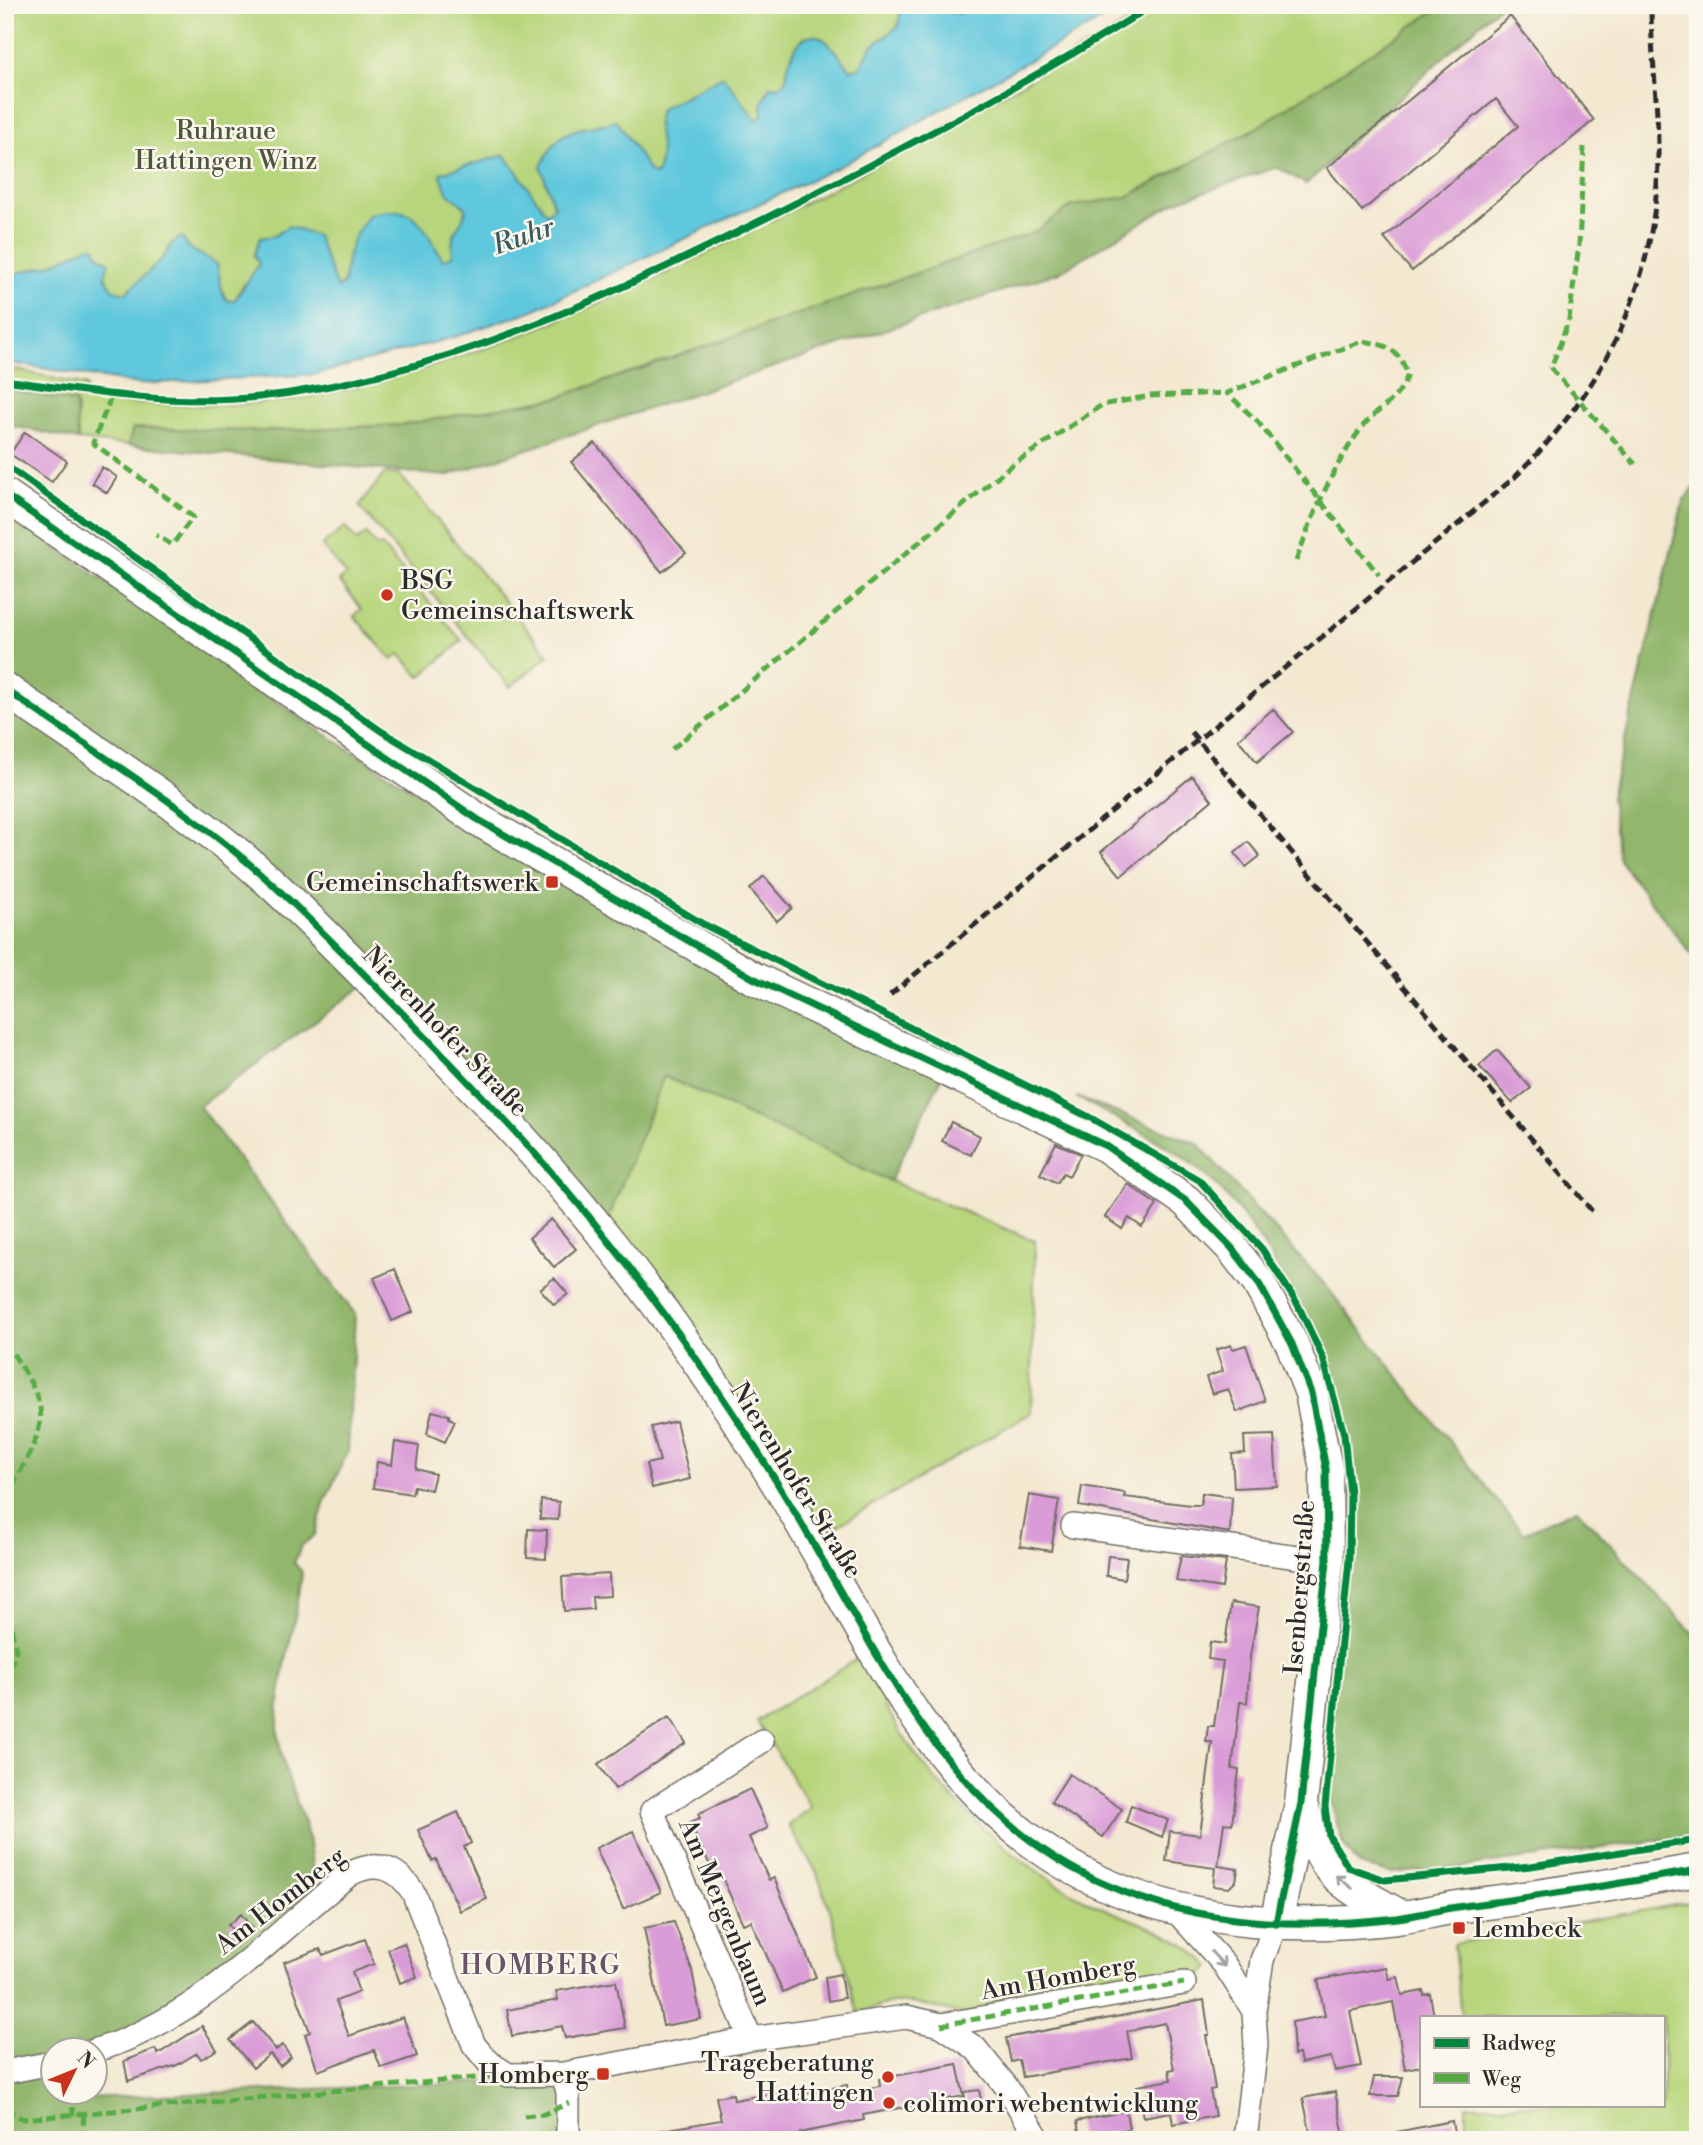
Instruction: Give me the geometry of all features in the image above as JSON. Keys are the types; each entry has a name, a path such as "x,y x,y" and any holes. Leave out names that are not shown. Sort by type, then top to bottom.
{"main road":[{"name":"Isenbergstraße","path":"5,495 477,819 557,868 804,1004 1088,1136 1132,1162 1186,1201 1231,1247 1258,1282 1302,1367 1318,1418 1326,1469 1326,1561 1301,1803 1276,1923"},
{"name":"Nierenhofer Straße","path":"5,690 226,845 270,882 478,1091 611,1244 701,1367 787,1498 928,1736 996,1815 1044,1853 1101,1883 1176,1911 1276,1923 1326,1924 1402,1917 1457,1907 1573,1893 1698,1870"},
{"path":"1301,1803 1318,1852 1333,1874 1348,1887 1402,1917"}],"street":[{"path":"1073,1526 1326,1561"},
{"name":"Am Mergenbaum","path":"751,2039 652,1811 762,1741"},
{"name":"Am Homberg","path":"108,2047 132,2039 172,2019 246,1963 350,1874 364,1867 379,1866 397,1873 413,1892 466,2028 482,2055 508,2075 563,2074 751,2039 894,2017 941,2025 1184,1983"},
{"path":"1176,1911 1224,1964 1254,2011"},
{"path":"1245,2140 1256,2046 1254,2011 1262,1960 1276,1923"},
{"name":"Am Homberg","path":"941,2025 965,2040 990,2065 1039,2140"},
{"path":"5,2072 38,2066"},
{"path":"563,2074 569,2104 568,2140"}],"green space":[{"name":"Ruhraue Hattingen Winz","path":"5,5 1021,5 742,161 453,252 453,256 443,260 344,283 337,289 331,274 244,284 235,300 227,302 221,287 132,287 126,293 5,278"},
{"path":"1159,5 1444,5 1253,130 1127,197 1072,206 1033,233 556,398 401,425 262,431 134,428 128,445 78,440 76,402 5,389 5,367 86,386 85,400 174,405 265,403 370,384 459,357 590,307 738,238 919,141"},
{"path":"1444,5 1500,5 1306,184 1277,167 1177,201 1059,272 446,476 128,445 133,428 262,431 401,425 556,398 1033,233 1072,206 1127,197 1253,130"},
{"path":"5,389 76,402 78,440 5,424"},
{"path":"385,473 400,475 549,655 510,687 359,506"},
{"path":"1698,483 1698,963 1619,860 1611,796 1683,502"},
{"path":"5,512 309,724 514,854 942,1077 890,1181 664,1076 605,1227 382,972 199,1106 355,1314 348,1451 325,1501 315,1535 301,1546 294,1563 302,1572 300,1591 278,1712 279,1744 307,1833 315,1886 229,1966 160,2015 108,2039 108,2036 38,2036 38,2106 108,2106 108,2097 569,2079 562,2140 5,2140"},
{"name":"BSG Gemeinschaftswerk","path":"345,527 357,541 366,534 377,547 381,545 462,641 420,677 400,654 392,660 354,616 362,609 339,581 346,575 322,546"},
{"path":"664,1076 890,1181 1035,1241 1031,1413 823,1534 605,1227"},
{"path":"1076,1097 1197,1143 1326,1286 1523,1533 1577,1509 1698,1639 1698,1835 1455,1868 1391,1873 1359,1865 1343,1844 1330,1797 1331,1740 1347,1554 1349,1432 1336,1381 1317,1331 1313,1333 1291,1291 1250,1225 1218,1187 1172,1150"},
{"path":"860,1657 913,1751 957,1803 996,1840 1062,1887 1184,1944 1211,1967 1201,1974 977,2017 905,2003 886,2004 858,2013 830,1910 816,1871 788,1825 811,1808 757,1721"},
{"path":"1698,1901 1698,2140 1466,2140 1466,2106 1664,2106 1664,2016 1461,2016 1454,1944"}],"water":[{"name":"Ruhr","path":"902,5 943,5 949,11 960,13 962,5 1128,5 842,165 531,311 454,337 317,374 139,384 5,362 5,278 9,280 20,272 50,265 90,246 95,247 98,255 109,262 105,276 113,290 126,293 162,259 173,242 182,237 189,248 217,264 223,295 228,301 235,300 259,264 254,255 260,238 274,236 289,226 317,236 337,288 344,283 348,254 357,232 368,215 385,211 398,211 416,219 443,260 453,256 453,238 466,208 447,192 440,173 505,155 547,214 554,207 541,167 555,143 571,132 617,121 650,172 656,175 661,157 658,126 660,109 723,76 757,121 763,114 762,103 770,86 779,87 786,81 792,55 802,40 817,36 829,44 851,70 860,67 872,46 898,27"}],"building":[{"path":"1510,16 1594,120 1412,271 1384,238 1518,126 1496,99 1362,211 1327,168"},
{"path":"25,432 67,461 52,482 10,454"},
{"path":"595,443 686,553 662,572 571,462"},
{"path":"102,467 117,477 107,493 92,483"},
{"path":"1273,709 1293,732 1257,762 1238,739"},
{"path":"1192,776 1212,800 1121,876 1101,852"},
{"path":"1248,842 1260,856 1246,867 1235,853"},
{"path":"764,876 792,908 777,921 750,889"},
{"path":"1497,1050 1531,1088 1512,1103 1479,1066"},
{"path":"951,1122 980,1136 971,1155 942,1141"},
{"path":"1056,1143 1081,1154 1069,1176 1063,1173 1057,1183 1040,1174"},
{"path":"1128,1184 1157,1205 1142,1227 1129,1218 1122,1229 1105,1217"},
{"path":"551,1219 576,1249 554,1267 529,1238"},
{"path":"395,1269 413,1312 392,1321 374,1278"},
{"path":"554,1278 568,1294 554,1305 540,1289"},
{"path":"1231,1345 1233,1349 1246,1345 1265,1401 1237,1412 1228,1389 1212,1394 1206,1377 1223,1371 1216,1350"},
{"path":"432,1411 449,1415 449,1418 455,1421 445,1442 427,1434"},
{"path":"676,1421 690,1479 652,1488 646,1464 660,1461 651,1427"},
{"path":"1274,1435 1277,1486 1234,1488 1232,1454 1245,1453 1244,1436"},
{"path":"395,1442 419,1446 416,1469 435,1474 431,1490 414,1486 412,1494 373,1488 377,1462 392,1465"},
{"path":"1082,1486 1125,1493 1124,1497 1191,1505 1201,1505 1202,1493 1232,1497 1230,1533 1079,1506"},
{"path":"1029,1495 1059,1500 1051,1551 1020,1546"},
{"path":"541,1500 559,1502 558,1520 540,1519"},
{"path":"528,1529 547,1530 546,1559 527,1558"},
{"path":"1108,1556 1127,1558 1124,1579 1106,1576"},
{"path":"1181,1556 1226,1561 1222,1588 1176,1581"},
{"path":"609,1574 610,1596 592,1597 593,1609 564,1611 562,1577"},
{"path":"1231,1603 1259,1607 1250,1656 1247,1703 1240,1702 1232,1769 1239,1770 1232,1824 1224,1823 1218,1866 1238,1869 1236,1881 1229,1888 1213,1886 1215,1868 1166,1861 1170,1831 1200,1835 1212,1742 1206,1742 1208,1726 1214,1726 1223,1661 1208,1659 1210,1642 1225,1644"},
{"path":"669,1717 686,1743 615,1789 598,1764"},
{"path":"1069,1774 1122,1809 1103,1837 1051,1802"},
{"path":"750,1789 768,1828 749,1837 769,1880 774,1878 816,1977 783,1992 751,1921 743,1924 721,1875 716,1877 689,1823 700,1818 698,1814"},
{"path":"1131,1805 1168,1820 1162,1837 1126,1822"},
{"path":"458,1812 471,1843 464,1847 487,1899 460,1911 436,1859 432,1861 418,1830"},
{"path":"633,1831 661,1892 623,1909 596,1848"},
{"path":"241,1914 252,1928 240,1938 228,1925"},
{"path":"674,1922 692,1970 701,2019 663,2026 644,1928"},
{"path":"365,1939 374,1964 352,1972 359,1992 336,2001 349,2036 403,2017 417,2056 381,2068 374,2050 318,2071 305,2034 310,2032 284,1962 320,1949 323,1955"},
{"path":"404,1943 417,1977 400,1983 388,1949"},
{"path":"1386,1967 1389,1979 1398,1977 1402,1995 1423,1991 1424,1995 1430,1994 1434,2016 1420,2016 1420,2066 1405,2069 1393,2002 1350,2011 1361,2066 1335,2071 1331,2057 1301,2063 1299,2054 1294,2055 1292,2022 1325,2016 1318,1980"},
{"path":"840,1974 844,1998 828,2001 825,1977"},
{"path":"616,1981 625,2028 565,2038 562,2026 512,2036 507,2010 558,2000 556,1991"},
{"path":"1204,2000 1209,2035 1206,2035 1215,2089 1210,2090 1215,2116 1173,2124 1171,2112 1143,2117 1137,2086 1171,2080 1169,2070 1174,2069 1165,2023 1127,2031 1132,2058 1023,2077 1019,2060 1011,2062 1006,2038"},
{"path":"253,2022 276,2050 282,2045 291,2057 280,2066 270,2054 253,2068 230,2040"},
{"path":"202,2026 217,2050 201,2059 197,2053 177,2065 128,2081 124,2061 155,2049 158,2054"},
{"path":"957,2064 964,2096 863,2115 864,2120 800,2133 801,2136 782,2140 658,2140 657,2131 721,2120 716,2097 733,2094 734,2100 792,2090 793,2096 847,2085 848,2092 880,2086 879,2079"},
{"path":"1374,2077 1403,2077 1398,2096 1370,2096"},
{"path":"979,2090 982,2105 967,2109 964,2092"},
{"path":"1335,2092 1344,2136 1312,2140 1303,2098"},
{"path":"1126,2111 1129,2129 1080,2138 1077,2121"},
{"path":"1452,2121 1455,2140 1396,2140 1396,2132"}],"railway":[{"path":"890,995 1515,477 1576,406 1621,328 1637,287 1649,243 1656,197 1658,149 1651,5"},
{"path":"1191,732 1592,1211"}],"marked path":[{"path":"1584,147 1579,245 1569,319 1551,368 1635,464"},
{"path":"1296,561 1316,510 1324,493 1331,477 1340,461 1366,422 1391,401 1408,375 1400,359 1391,350 1362,341 1227,393 1258,422 1379,575"},
{"path":"672,749 1009,467 1102,405 1150,396 1227,393"},
{"path":"111,397 93,443 193,517 172,545 156,535"},
{"path":"5,1341 33,1387 41,1415 35,1441 5,1503"},
{"path":"5,1599 16,1650 5,1684"},
{"path":"941,2025 1184,1983"},
{"path":"5,2109 23,2119 508,2075"},
{"path":"524,2116 544,2114 569,2103"},
{"path":"73,2106 73,2115"},
{"path":"82,2140 84,2114"}],"cycle path":[{"path":"5,380 163,399 227,399 327,387 393,372 459,352 586,303 772,215 965,114 1153,5"},
{"path":"5,465 381,731 703,924 1089,1117 1199,1180 1262,1249 1297,1303 1323,1358 1344,1434 1350,1494 1349,1560 1325,1807 1329,1836 1348,1867 1385,1880 1531,1866 1698,1840"},
{"path":"5,495 477,819 753,978 1106,1146 1186,1201 1231,1247 1258,1282 1292,1344 1311,1393 1326,1469 1327,1561 1301,1803 1276,1923"},
{"path":"5,689 174,805 270,882 406,1017 537,1156 611,1244 705,1371 790,1504 886,1670 920,1723 958,1772 1002,1817 1051,1855 1109,1886 1143,1899 1214,1916 1287,1923 1397,1918 1698,1870"}],"place":[{"name":"BSG Gemeinschaftswerk","path":"387,595"},
{"name":"Gemeinschaftswerk","path":"552,882"},
{"name":"Lembeck","path":"1459,1928"},
{"name":"Homberg","path":"603,2074"},
{"name":"Trageberatung Hattingen","path":"888,2077"},
{"name":"colimori webentwicklung","path":"889,2103"}],"district":[{"name":"HOMBERG","path":"541,1964"}]}
